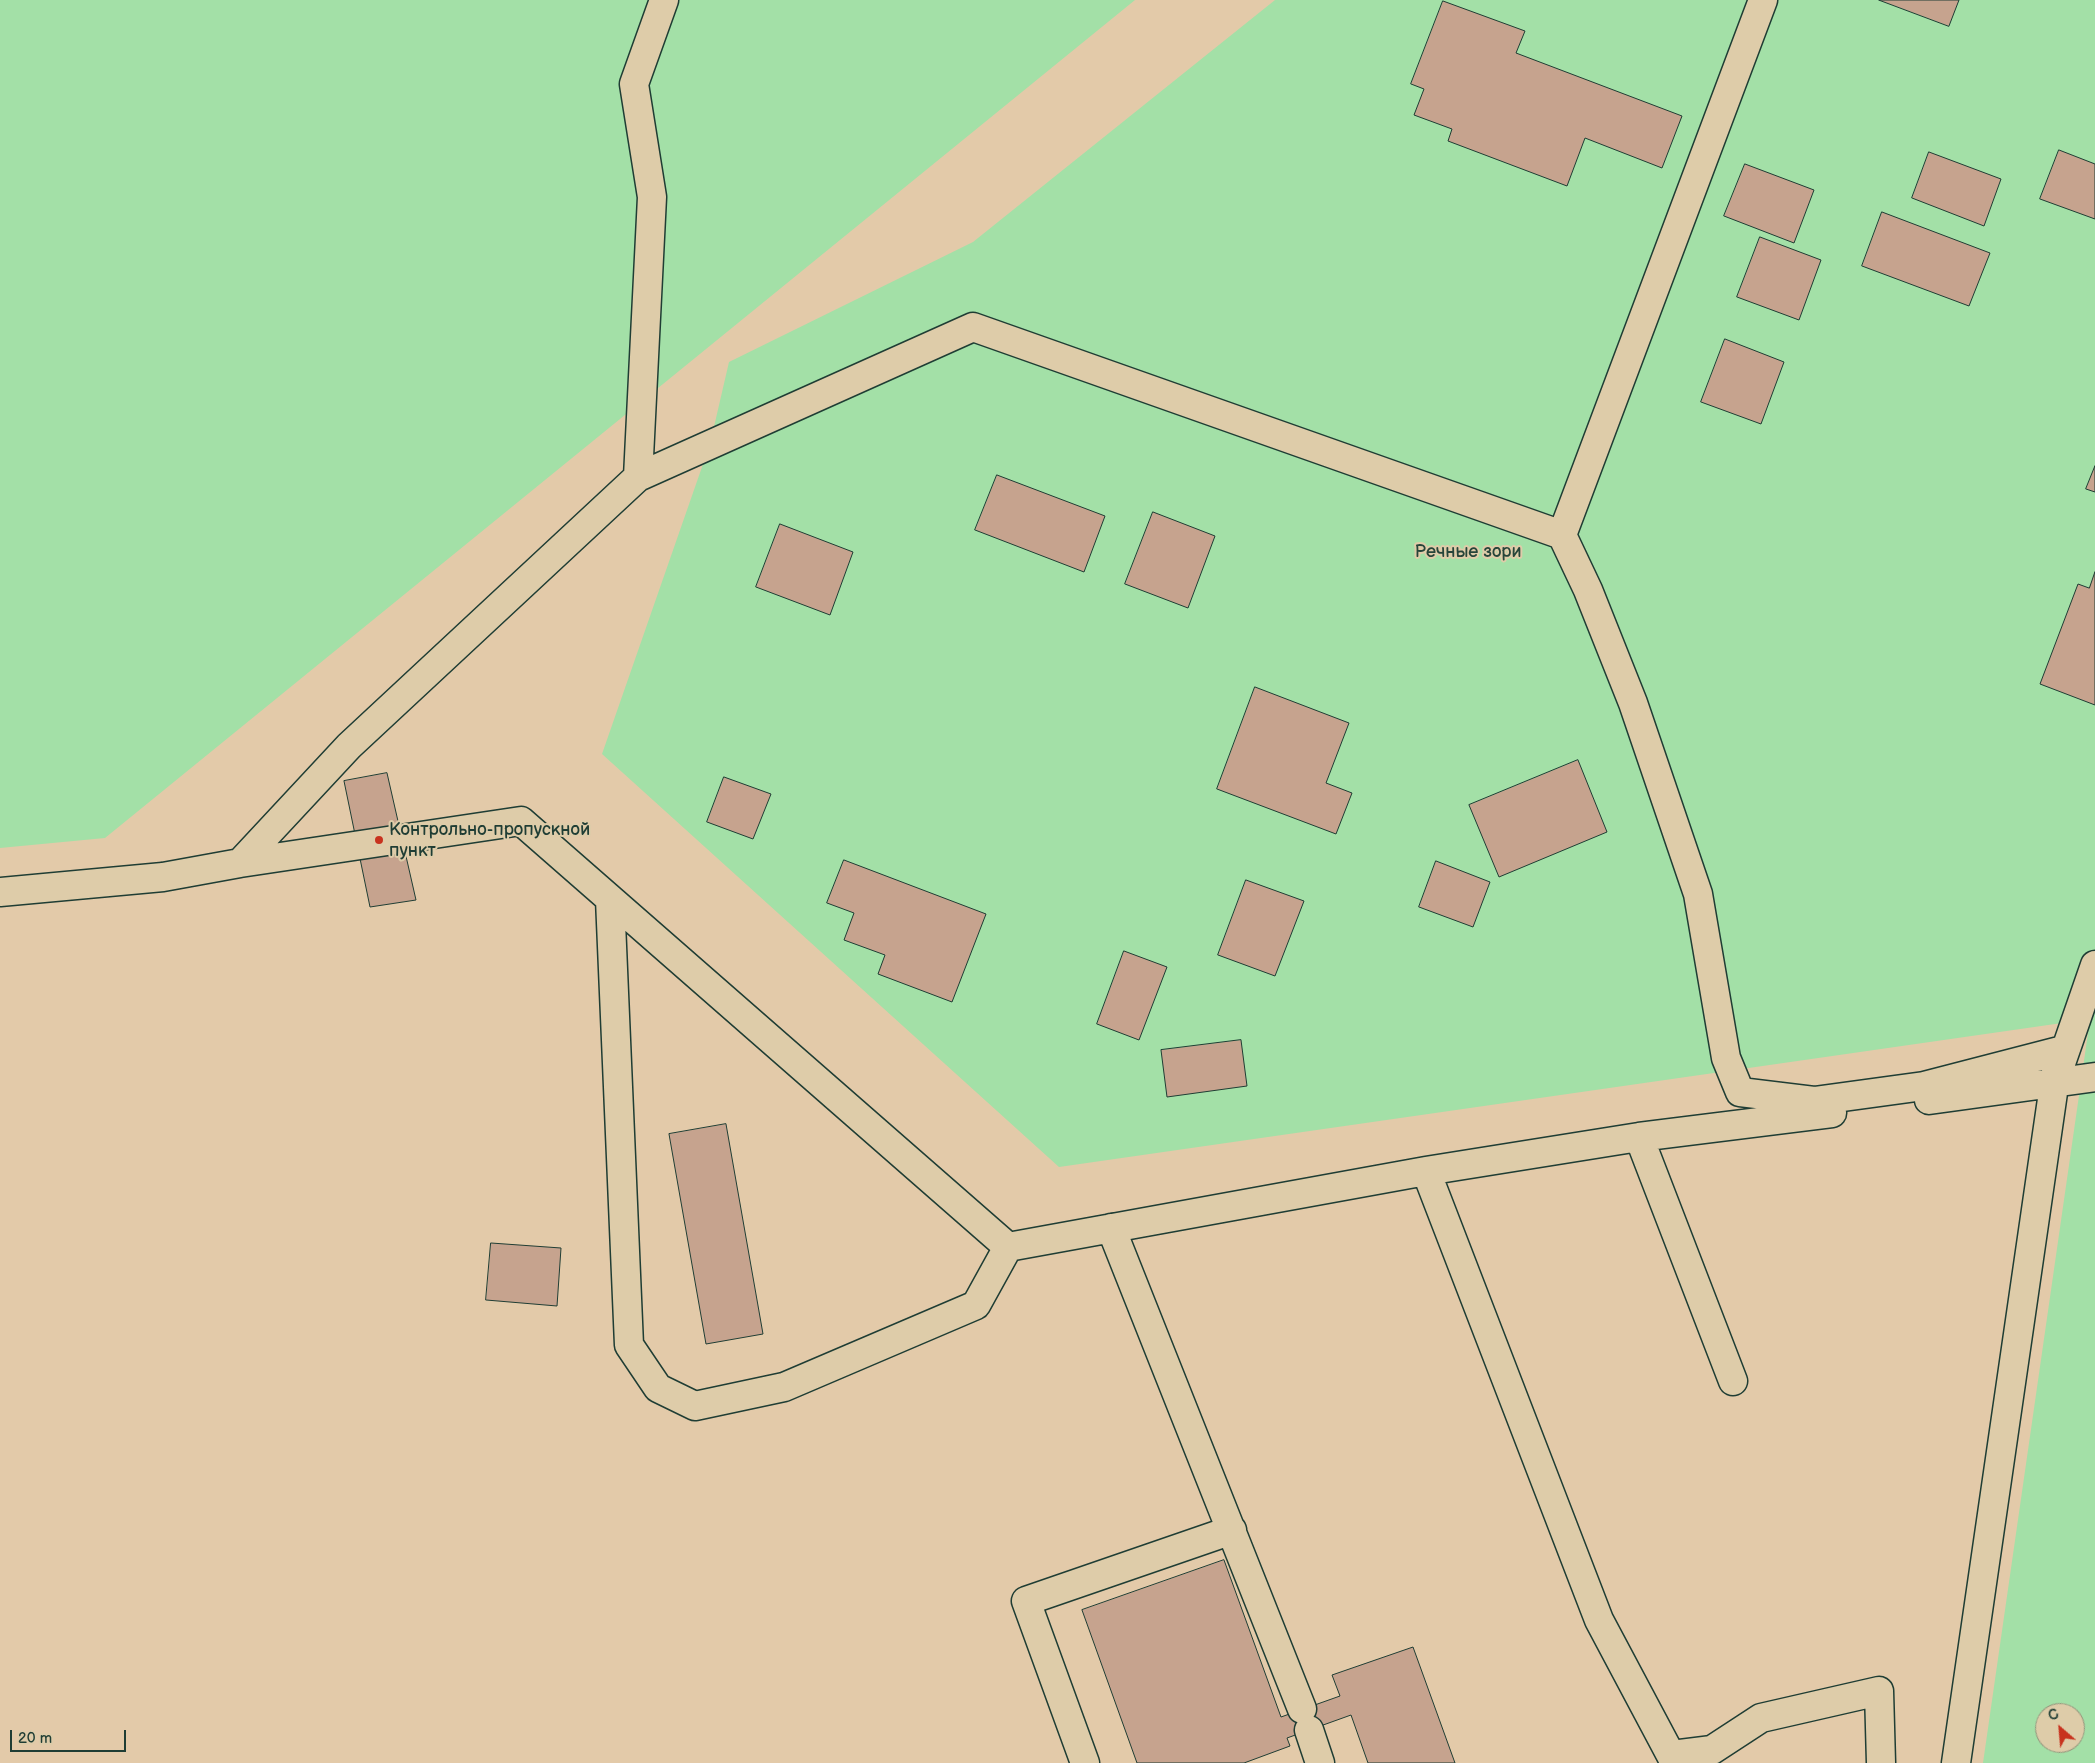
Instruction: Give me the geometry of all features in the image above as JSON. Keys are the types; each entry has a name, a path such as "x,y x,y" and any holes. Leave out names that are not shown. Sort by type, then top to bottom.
{"street":[{"path":"638,477 652,197 634,84 664,0"},
{"path":"1562,535 1763,0"},
{"path":"240,863 349,746 638,477 973,327 1562,535 1588,590 1633,703 1698,894 1726,1058 1740,1092 1814,1101 1924,1086 2059,1052 1956,1763"},
{"path":"0,892 163,877 240,863 521,821 1008,1247"},
{"path":"610,899 629,1345 658,1388 694,1406 784,1388 976,1305 1008,1247"},
{"path":"2054,1083 2095,965"},
{"path":"1008,1247 1426,1171 1639,1137 1769,1122 2095,1077"},
{"path":"1639,1137 1733,1381"},
{"path":"1426,1171 1599,1620 1674,1759 1716,1756 1761,1718 1879,1691 1881,1763"},
{"path":"1111,1228 1232,1530 1306,1720 1320,1763"},
{"path":"1085,1763 1026,1601 1232,1530"}],"green space":[{"path":"0,0 1135,0 105,838 0,848"},
{"name":"Речные зори","path":"1275,0 2095,0 2095,1763 1983,1763 2090,1019 1059,1167 602,754 710,444 729,362 973,242"}],"building":[{"path":"1879,0 1959,0 1949,26"},
{"path":"1443,1 1525,31 1516,53 1682,116 1662,168 1585,138 1567,186 1448,141 1452,129 1414,115 1424,89 1411,84"},
{"path":"2059,150 2095,164 2095,219 2040,199"},
{"path":"1929,152 2001,179 1984,226 1912,198"},
{"path":"1745,164 1814,190 1794,243 1724,216"},
{"path":"1882,212 1990,253 1969,306 1862,266"},
{"path":"1760,237 1821,260 1799,320 1737,297"},
{"path":"1725,339 1784,362 1761,424 1701,402"},
{"path":"2095,466 2095,492 2086,489"},
{"path":"997,475 1105,516 1084,572 975,530"},
{"path":"1153,512 1215,536 1188,608 1125,584"},
{"path":"780,524 853,552 830,615 756,587"},
{"path":"2095,572 2095,705 2040,684 2078,584 2089,588"},
{"path":"1255,687 1349,723 1326,783 1352,793 1336,834 1217,789"},
{"path":"1578,760 1607,832 1499,877 1469,805"},
{"name":"Контрольно-пропускной пункт","path":"387,773 416,900 370,907 344,781"},
{"path":"724,777 771,794 753,839 707,822"},
{"path":"844,860 986,914 952,1002 878,974 885,955 844,940 854,913 827,903"},
{"path":"1436,861 1490,882 1473,927 1419,907"},
{"path":"1246,880 1304,901 1275,976 1218,955"},
{"path":"1124,951 1167,967 1139,1040 1097,1024"},
{"path":"1241,1040 1247,1086 1167,1097 1161,1050"},
{"path":"726,1124 763,1334 706,1344 669,1134"},
{"path":"491,1243 561,1248 557,1306 486,1300"},
{"path":"1224,1560 1281,1717 1340,1696 1332,1675 1413,1647 1455,1763 1368,1763 1351,1715 1287,1738 1290,1746 1244,1763 1137,1763 1082,1610"}],"place":[{"name":"Контрольно-пропускной пункт","path":"379,840"}]}
